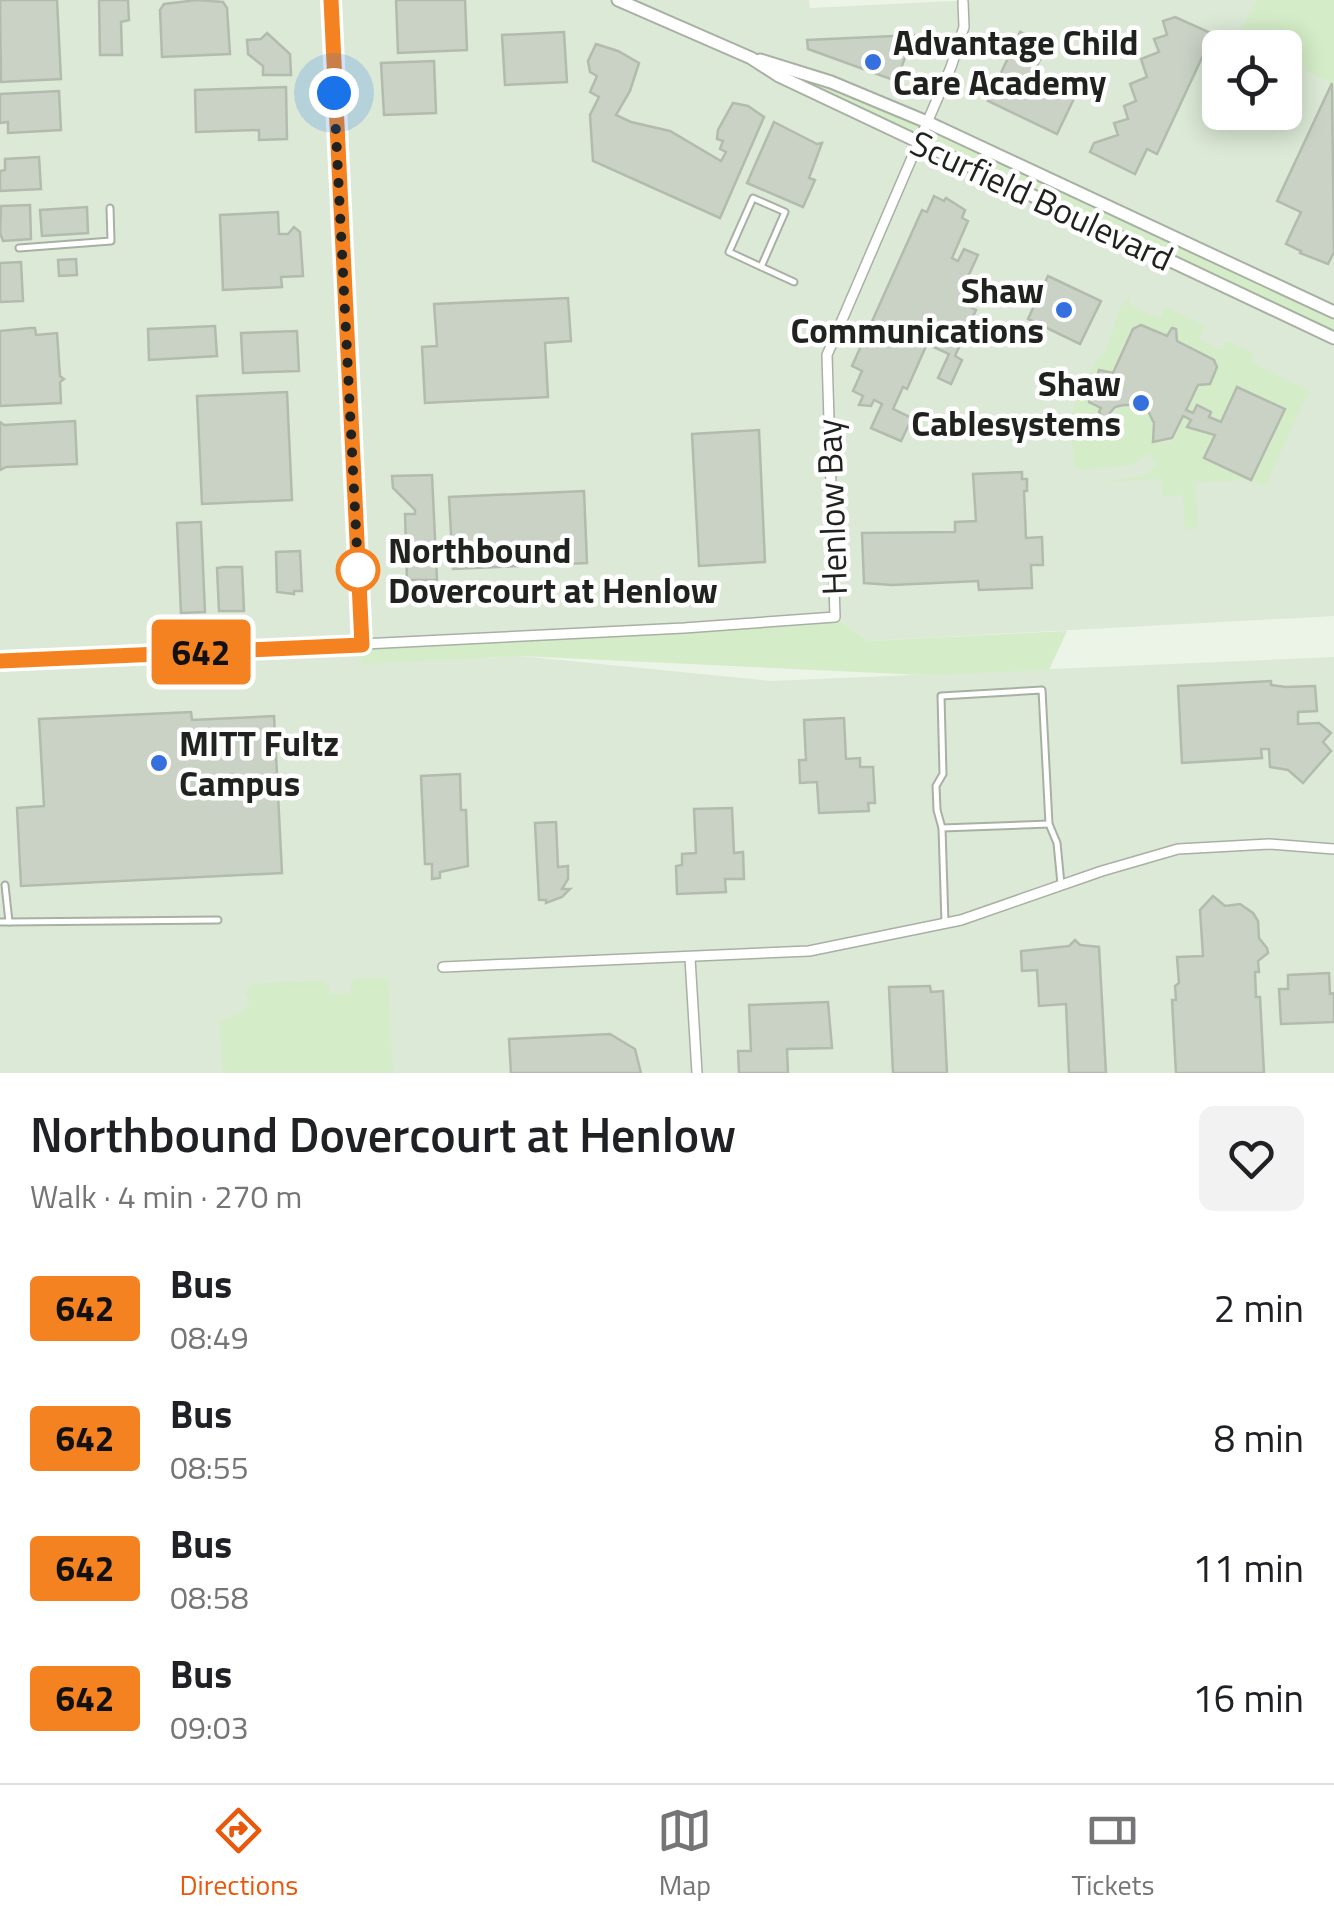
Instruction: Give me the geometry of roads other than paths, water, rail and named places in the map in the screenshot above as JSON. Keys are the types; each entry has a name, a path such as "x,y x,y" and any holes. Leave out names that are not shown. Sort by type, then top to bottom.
{"street":[{"path":"331,0 362,645"},
{"name":"Scurfield Boulevard","path":"618,0 752,58 830,82 927,122 1334,312"},
{"name":"Henlow Bay","path":"0,662 835,617 827,355 960,43 963,2"},
{"name":"Scurfield Boulevard","path":"752,58 779,76 1334,338"},
{"path":"444,967 808,951 945,923 1178,849 1269,844 1334,849"},
{"path":"690,958 696,1073"}],"lane":[{"path":"761,266 785,212 753,198 729,252 794,282"},
{"path":"18,248 111,241 110,208"},
{"path":"945,923 942,828 936,786 943,774 941,696 1042,690 1049,824 1057,844 1061,885"},
{"path":"942,828 1049,824"},
{"path":"5,885 9,922"},
{"path":"0,922 218,920"}],"place":[{"name":"Advantage Child Care Academy","path":"873,62"},
{"name":"Shaw Communications","path":"1064,310"},
{"name":"Shaw Cablesystems","path":"1141,403"},
{"name":"Northbound Dovercourt at Henlow","path":"358,570"},
{"name":"MITT Fultz Campus","path":"159,763"}]}
